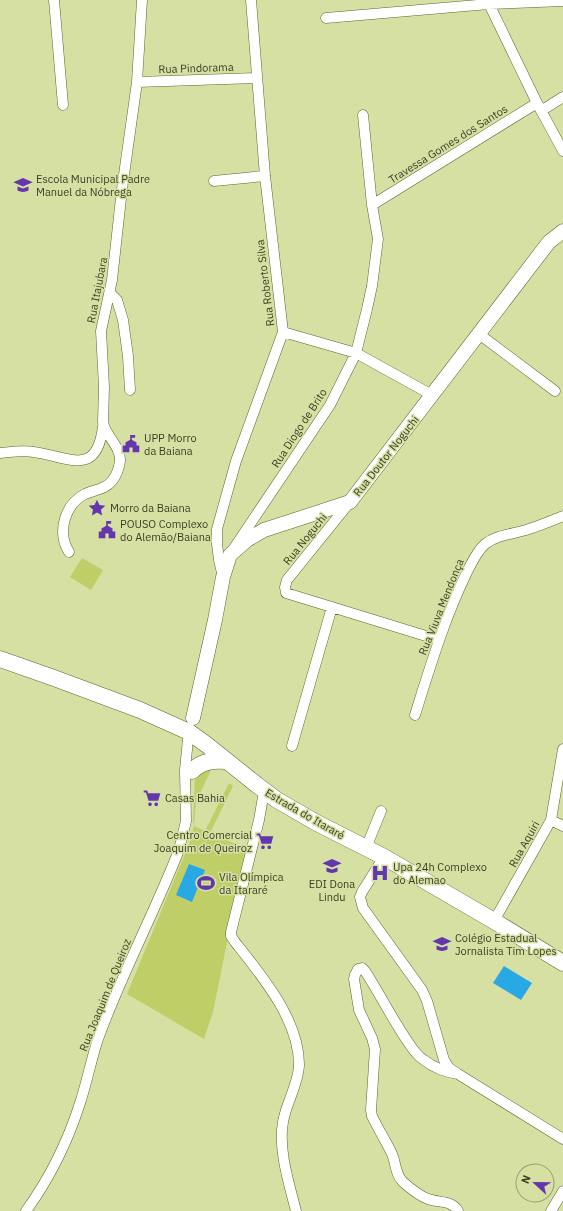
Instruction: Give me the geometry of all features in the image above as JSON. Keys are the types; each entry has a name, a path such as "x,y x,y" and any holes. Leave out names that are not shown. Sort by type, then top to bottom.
{"main road":[{"name":"Estrada do Itararé","path":"0,659 192,729 226,761 264,791 317,823 384,857 563,963"},
{"path":"189,776 197,766 205,762 216,760 226,761"}],"street":[{"path":"54,0 63,105"},
{"name":"Rua Itajubara","path":"70,552 66,546 63,532 63,525 68,512 78,498 84,494 107,486 112,481 117,473 120,459 119,453 104,426 101,331 110,293 116,255 122,189 137,82 142,0"},
{"name":"Rua Roberto Silva","path":"223,577 217,544 217,529 236,461 283,332 265,176 256,78 251,0"},
{"path":"326,18 489,4 563,1"},
{"path":"489,4 539,107 563,151"},
{"name":"Rua Pindorama","path":"137,82 256,78"},
{"name":"Travessa Gomes dos Santos","path":"372,205 539,107 563,97"},
{"name":"Rua Diogo de Brito","path":"230,555 330,405 356,353 368,310 376,256 377,230 372,205 363,114"},
{"path":"214,181 265,176"},
{"name":"Rua Doutor Noguchi","path":"192,729 223,577 230,555 246,540 264,530 350,502 550,242 563,231"},
{"path":"110,293 117,300 120,308 128,356 130,390"},
{"path":"283,332 356,353 432,395"},
{"path":"479,334 555,391"},
{"path":"0,453 35,452 71,460 89,458 100,446 104,426"},
{"name":"Rua Noguchi","path":"332,607 286,593 285,587 287,580 350,502"},
{"name":"Rua Viuva Mendonça","path":"415,715 439,640 461,585 480,548 496,537 544,524 563,516"},
{"path":"292,746 332,607 439,640"},
{"name":"Rua Joaquim de Queiroz","path":"26,1211 48,1176 69,1131 80,1102 98,1039 179,850 186,821 192,729"},
{"name":"Rua Aquiri","path":"494,921 551,820 563,749"},
{"path":"264,791 259,820 231,936 275,995 288,1020 297,1047 299,1067 283,1120 282,1129 285,1163 296,1211"},
{"path":"366,848 381,811"},
{"path":"551,820 563,826"},
{"path":"384,857 362,892 360,897 363,908 422,990 431,1014 444,1060 449,1068 563,1139"},
{"path":"458,1074 434,1067 418,1055 395,1023 365,971 362,968 358,969 354,979 359,1010 372,1038 375,1049 371,1110 372,1116 393,1155 397,1172 401,1180 423,1197 451,1204 458,1211"},
{"path":"551,1211 563,1191"}],"green space":[{"path":"82,558 103,570 91,590 70,577"},
{"path":"206,767 211,770 196,802 194,826 195,777"},
{"name":"Vila Olímpica da Itararé","path":"229,783 233,786 210,833 248,849 213,1012 204,1039 127,994 189,844 194,826 205,831"}],"water":[{"path":"189,864 205,870 192,902 176,895"},
{"path":"504,966 532,983 521,1000 493,983"}],"place":[{"name":"Escola Municipal Padre Manuel da Nóbrega","path":"23,185"},
{"name":"UPP Morro da Baiana","path":"131,444"},
{"name":"Morro da Baiana","path":"97,508"},
{"name":"POUSO Complexo do Alemão/Baiana","path":"107,530"},
{"name":"Casas Bahia","path":"152,798"},
{"name":"Centro Comercial Joaquim de Queiroz","path":"265,841"},
{"name":"EDI Dona Lindu","path":"332,866"},
{"name":"Upa 24h Complexo do Alemao","path":"380,873"},
{"name":"Vila Olímpica da Itararé","path":"206,883"},
{"name":"Colégio Estadual Jornalista Tim Lopes","path":"442,944"}]}
